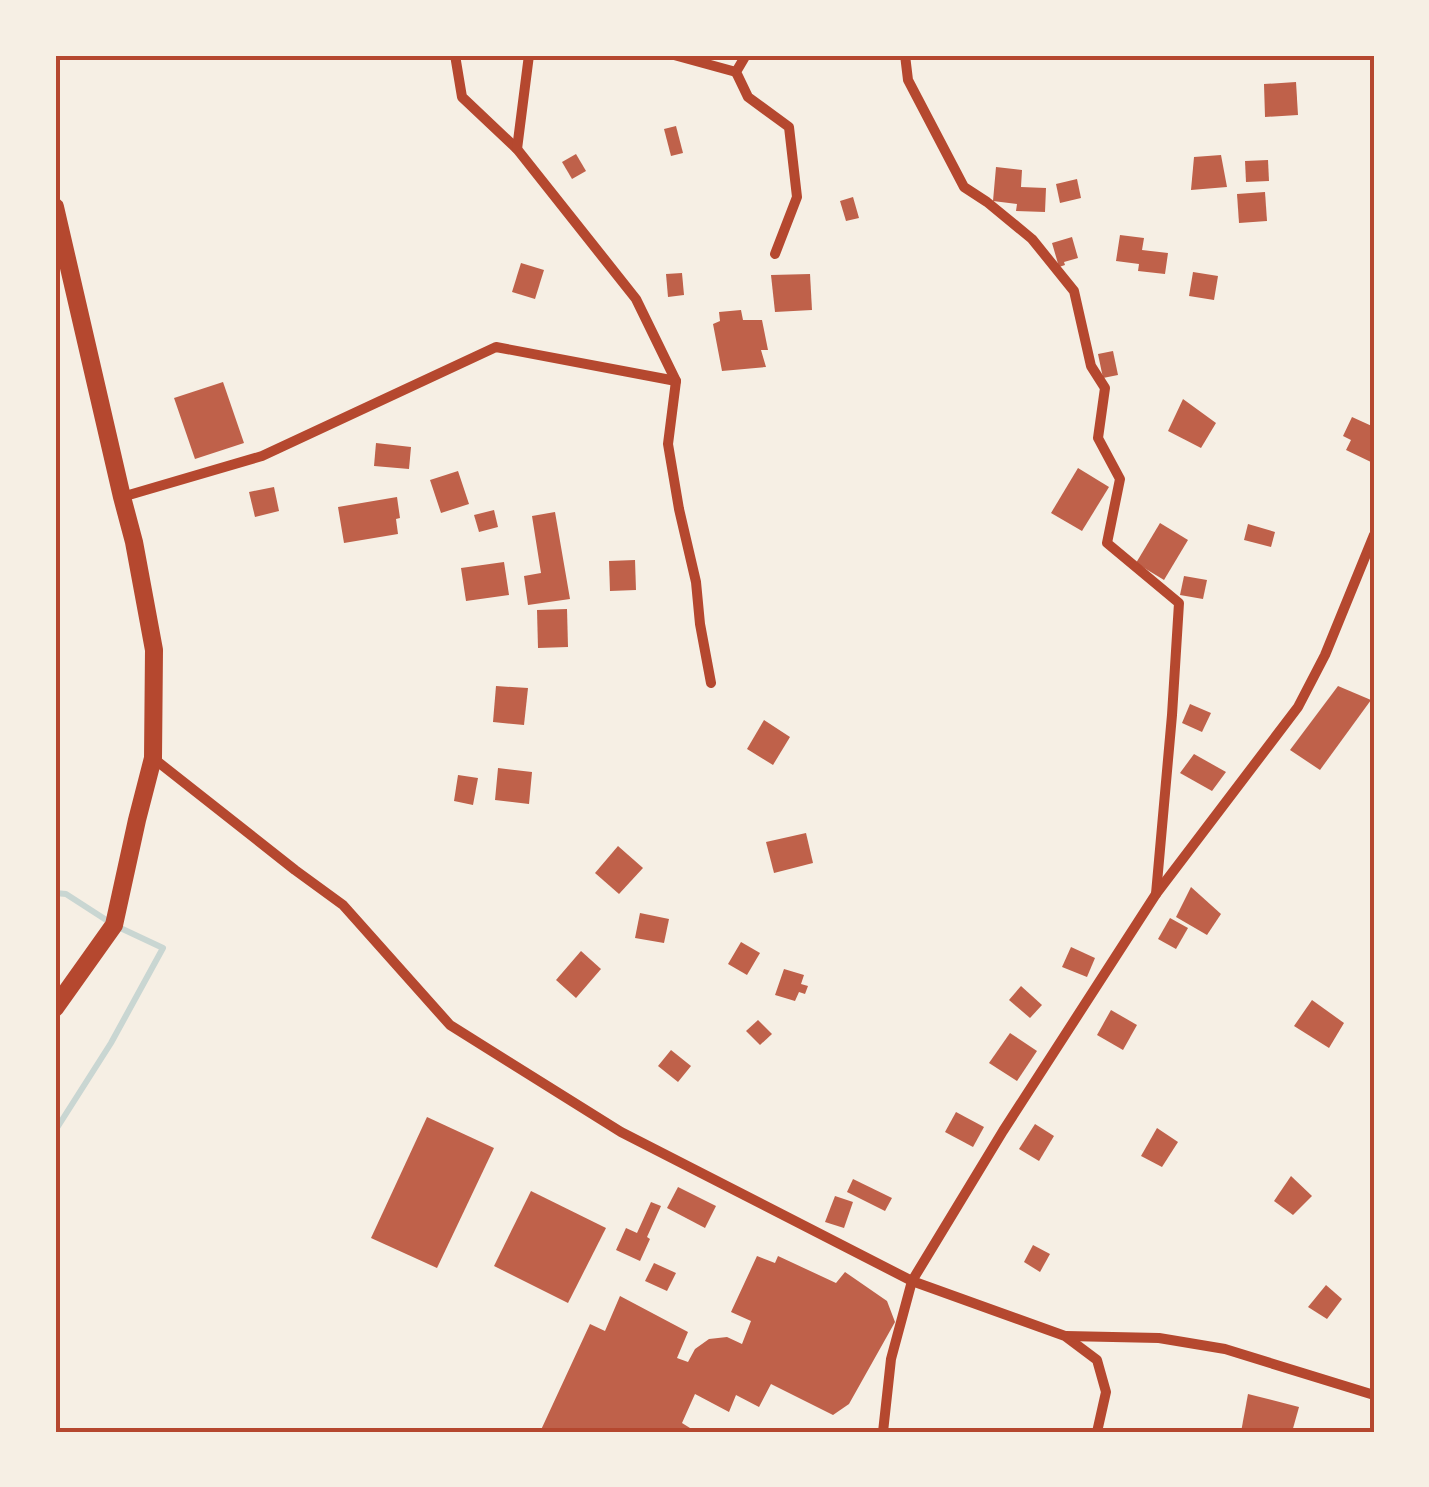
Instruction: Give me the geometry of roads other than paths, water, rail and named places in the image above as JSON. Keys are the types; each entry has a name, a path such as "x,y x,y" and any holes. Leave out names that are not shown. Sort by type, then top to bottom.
{"highway":[{"path":"55,207 134,542 154,650 153,758 114,926 55,1008"}],"street":[{"path":"455,55 462,97 517,149 636,299 676,381 668,444 696,582 710,682"},
{"path":"517,149 529,55"},
{"path":"674,55 736,72 748,96 789,126 797,197 775,254"},
{"path":"736,72 746,55"},
{"path":"905,55 908,80 964,187 1032,240 1074,292 1091,366 1105,388 1098,438 1120,479 1107,543 1178,603 1156,894"},
{"path":"122,497 262,456 496,348 676,381"},
{"path":"884,1432 890,1359 912,1281 1156,894 1298,708 1326,655 1374,535"},
{"path":"153,758 343,905 450,1025 621,1132 912,1281 1065,1336 1097,1360 1106,1392 1097,1432"},
{"path":"1065,1336 1159,1338 1225,1349 1374,1395"}],"waterway":[{"path":"55,893 66,894 114,925 163,948 111,1043 55,1131"}]}
